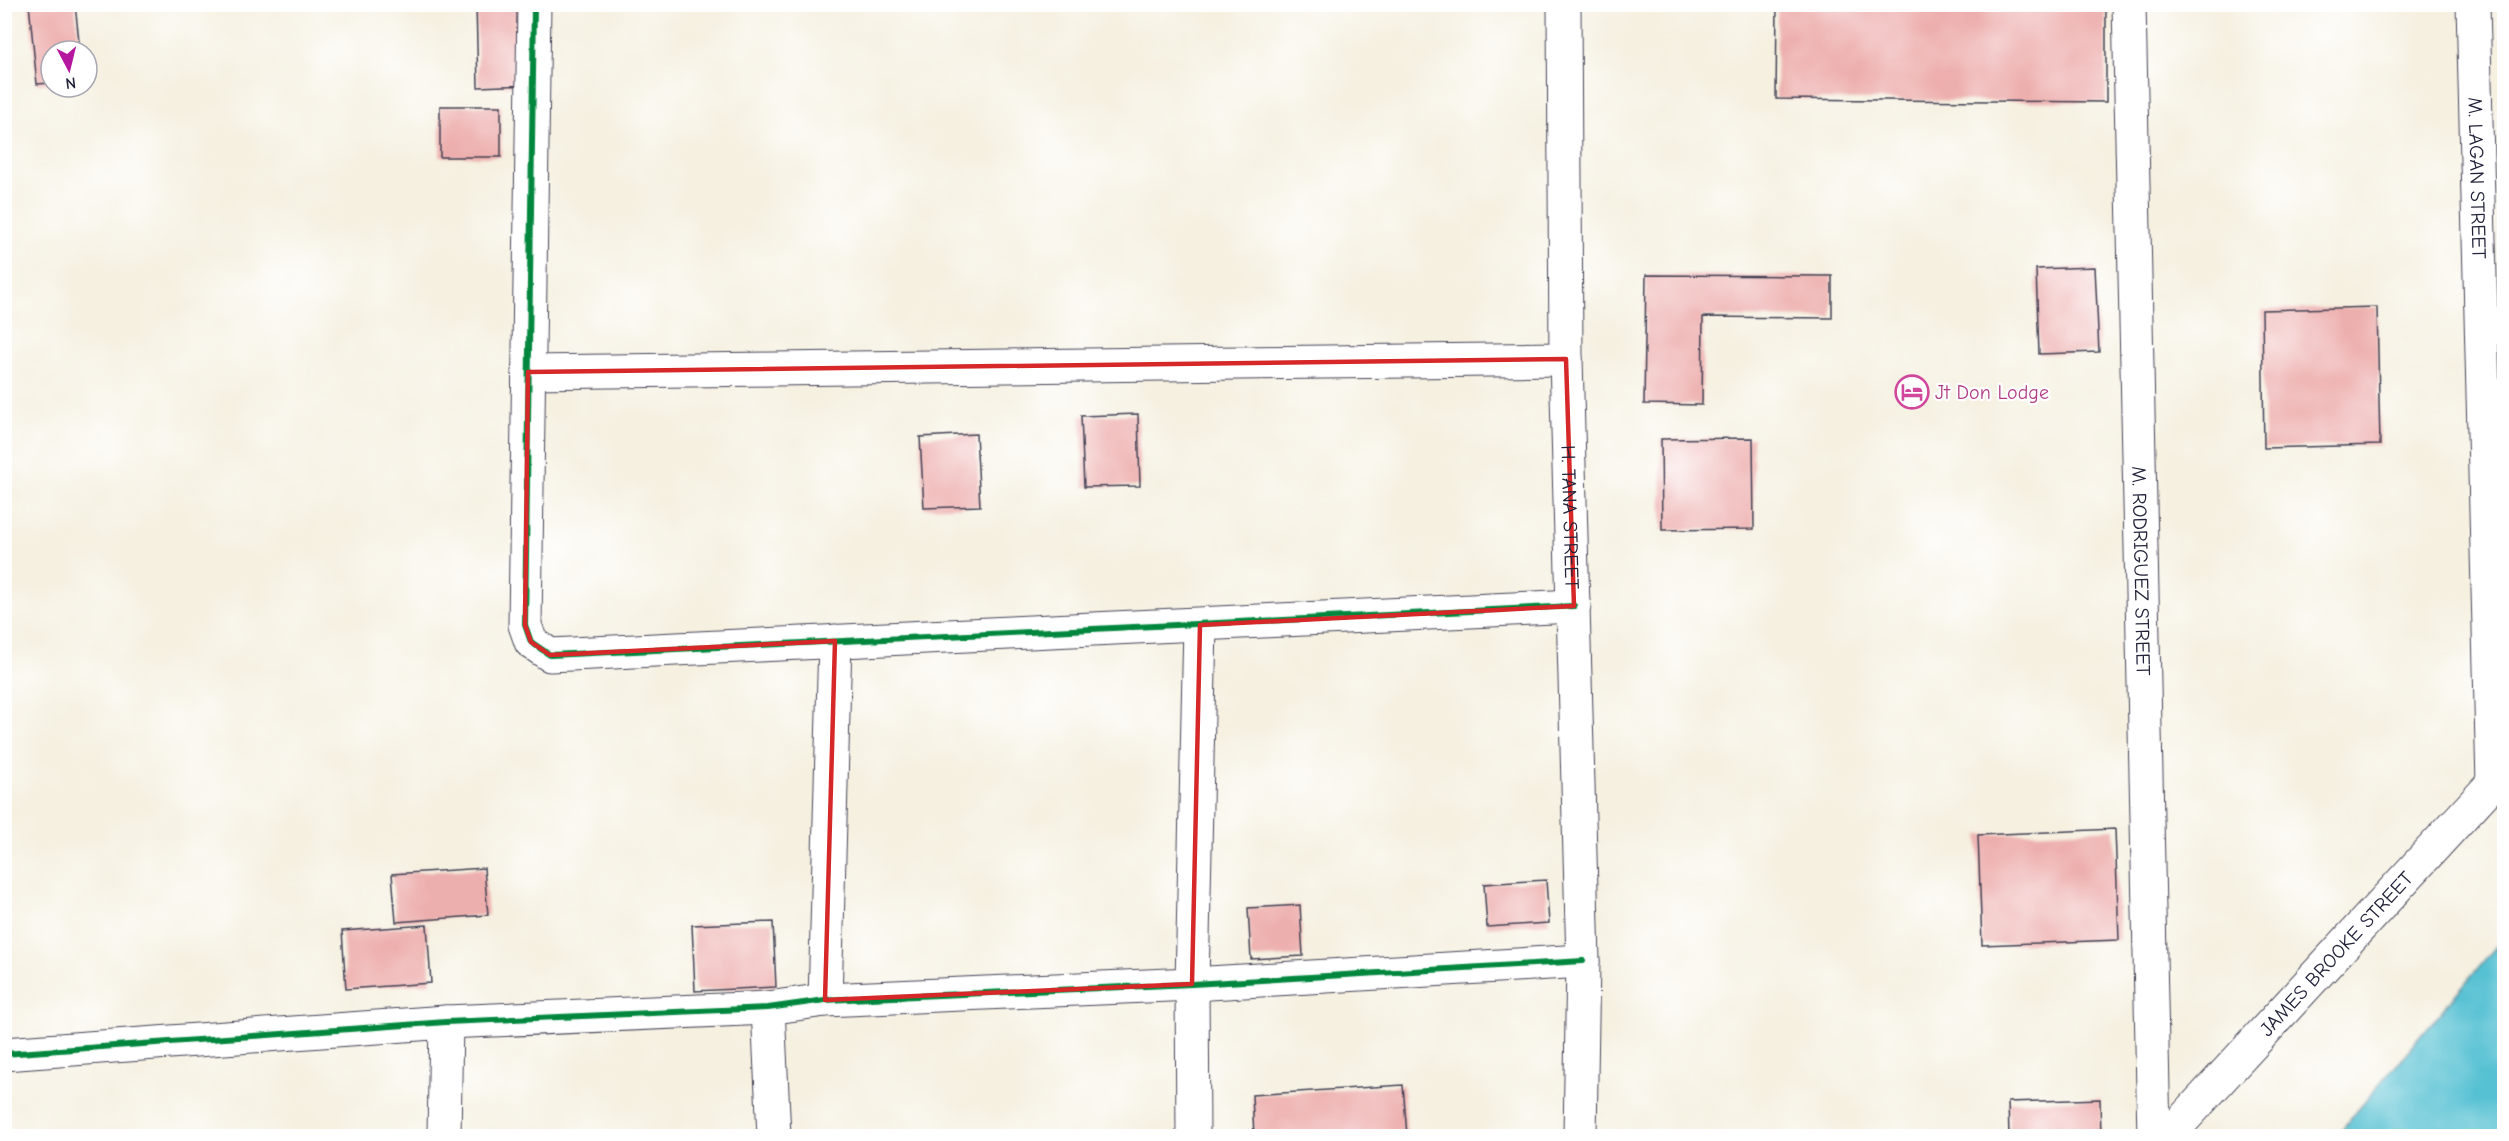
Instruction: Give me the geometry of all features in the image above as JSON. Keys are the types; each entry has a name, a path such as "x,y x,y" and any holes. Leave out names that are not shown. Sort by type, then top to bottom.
{"street":[{"path":"534,4 525,625 531,642 550,655 1574,606"},
{"name":"H. TANA STREET","path":"1564,4 1566,359 1583,961 1580,1137"},
{"name":"M. RODRIGUEZ STREET","path":"2129,4 2154,1137"},
{"name":"M. LAGAN STREET","path":"2473,4 2499,777"},
{"path":"528,372 1566,359"},
{"path":"1193,1137 1192,984 1200,625"},
{"path":"825,1000 835,641"},
{"name":"JAMES BROOKE STREET","path":"2168,1137 2499,777"},
{"path":"4,1054 446,1022 768,1008 825,1000 1192,984 1583,961"},
{"path":"768,1008 774,1137"},
{"path":"444,1137 446,1022"}],"highlighted area":[{"path":"1566,359 1574,606 1200,625 1192,984 825,1000 835,641 550,655 531,642 525,625 528,372"}],"water":[{"path":"2504,937 2504,1136 2336,1136"}],"building":[{"path":"29,4 75,4 79,39 39,39 39,84 37,84"},
{"path":"476,4 529,4 532,85 478,87"},
{"path":"1777,4 2106,4 2106,102 1776,99"},
{"path":"440,106 501,106 501,157 440,157"},
{"path":"2095,267 2099,352 2039,354 2036,269"},
{"path":"1646,275 1832,276 1832,318 1703,317 1702,405 1644,404"},
{"path":"2377,307 2380,445 2264,448 2262,310"},
{"path":"1138,414 1140,486 1084,487 1081,416"},
{"path":"976,434 980,506 924,508 920,437"},
{"path":"1753,438 1754,529 1662,530 1661,439"},
{"path":"2115,829 2119,940 1982,945 1978,835"},
{"path":"484,868 488,915 396,922 392,874"},
{"path":"1546,880 1549,923 1487,927 1484,884"},
{"path":"1300,905 1303,956 1251,959 1248,908"},
{"path":"773,922 776,987 695,991 692,925"},
{"path":"427,925 431,983 346,989 342,931"},
{"path":"1403,1085 1407,1136 1254,1136 1252,1095"},
{"path":"2100,1099 2101,1136 2009,1136 2008,1102"}],"cycle path":[{"path":"534,4 525,625 531,642 550,655 1574,606"},
{"path":"4,1054 446,1022 768,1008 825,1000 1192,984 1583,961"}],"place":[{"name":"Jt Don Lodge","path":"1912,392"}]}
